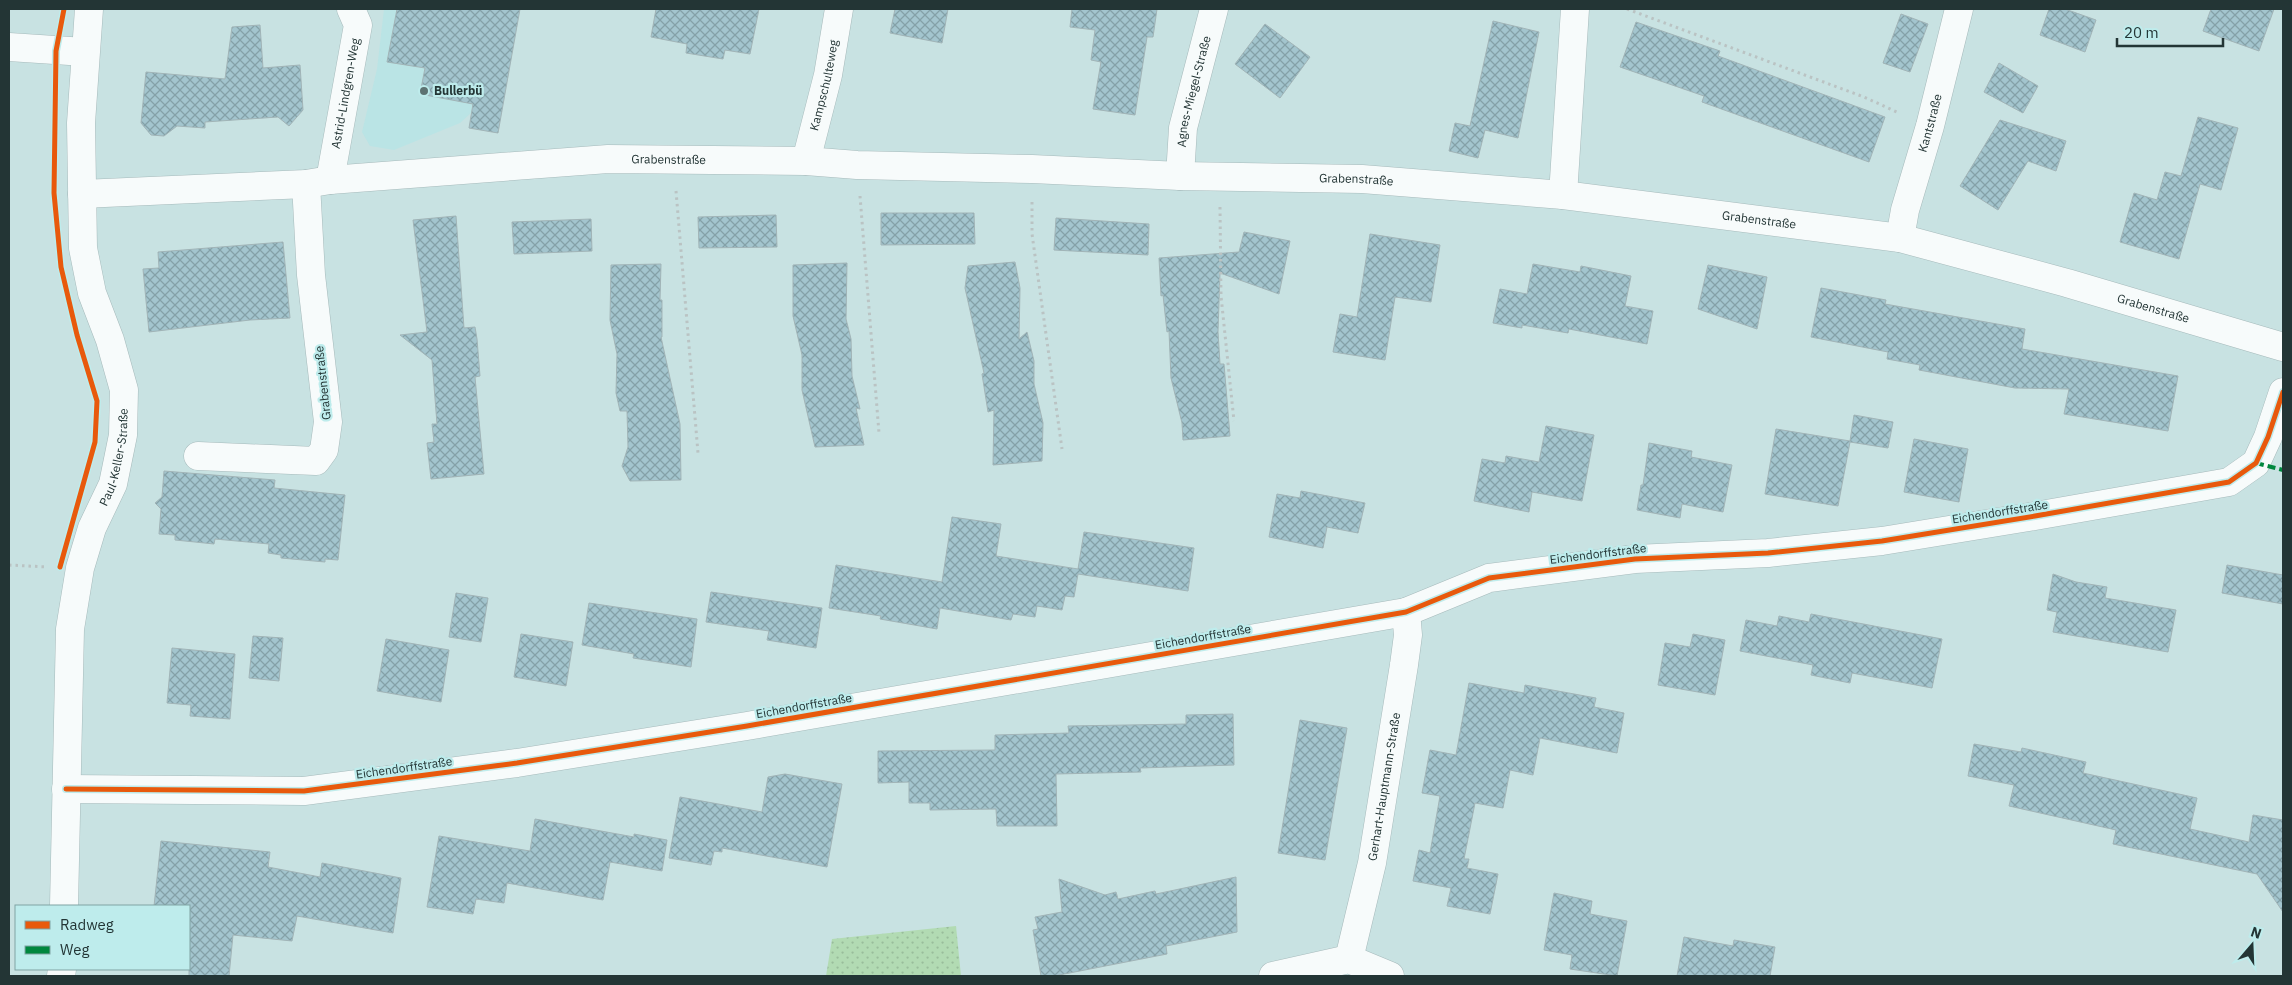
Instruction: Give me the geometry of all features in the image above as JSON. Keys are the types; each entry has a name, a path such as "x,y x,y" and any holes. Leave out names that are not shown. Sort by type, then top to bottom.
{"street":[{"name":"Paul-Keller-Straße","path":"64,905 70,629 80,568 92,528 113,484 123,435 124,390 110,340 92,293 83,248 81,123 89,9"},
{"name":"Astrid-Lindgren-Weg","path":"318,182 358,24 351,9"},
{"name":"Kampschulteweg","path":"806,161 828,75 840,9"},
{"name":"Agnes-Miegel-Straße","path":"1180,176 1183,128 1214,9"},
{"path":"1563,195 1575,9"},
{"name":"Kantstraße","path":"1900,238 1905,210 1930,126 1959,9"},
{"path":"9,47 85,52"},
{"name":"Grabenstraße","path":"82,194 318,182 608,159 806,161 858,165 1032,169 1180,176 1362,179 1563,195 1900,238 2067,283 2283,347"},
{"name":"Grabenstraße","path":"198,456 316,461 324,450 328,422 311,275 318,182"},
{"name":"Eichendorffstraße","path":"66,789 314,790 517,762 747,726 1406,612 1489,578 1634,558 1768,553 1882,540 2035,516 2229,482 2256,463 2268,437 2283,392"},
{"name":"Gerhart-Hauptmann-Straße","path":"1349,959 1373,854 1404,665 1408,635 1406,612"},
{"path":"1274,976 1349,959 1390,976"}],"path":[{"path":"1627,9 1864,97 1930,126"},
{"path":"674,160 698,453"},
{"path":"858,165 879,433"},
{"path":"1032,169 1032,234 1062,449"},
{"path":"1220,177 1221,296 1234,421"},
{"path":"9,565 80,568"}],"shaded area":[{"name":"Bullerbü","path":"384,9 489,9 472,112 460,123 394,150 370,146 362,132 377,69"}],"green space":[{"path":"956,926 961,976 826,976 832,939"}],"building":[{"path":"397,9 520,9 498,133 469,128 473,104 420,94 425,68 387,62"},
{"path":"656,9 759,9 750,54 725,50 723,59 686,53 687,44 651,37"},
{"path":"895,9 948,9 942,43 890,33"},
{"path":"1072,9 1157,9 1153,37 1147,37 1135,115 1093,109 1101,62 1091,60 1095,30 1070,27"},
{"path":"2049,9 2065,9 2096,20 2085,52 2040,35"},
{"path":"2211,9 2274,9 2259,51 2203,31"},
{"path":"1901,14 1928,24 1910,72 1883,63"},
{"path":"1493,21 1539,32 1518,138 1485,130 1478,158 1449,151 1455,123 1470,126"},
{"path":"1636,22 1720,51 1718,56 1885,117 1869,162 1702,102 1704,96 1620,67"},
{"path":"1265,24 1310,57 1280,98 1235,64"},
{"path":"260,25 263,68 300,65 303,110 289,126 278,117 205,122 205,128 177,126 164,136 151,135 141,123 146,72 225,79 232,27"},
{"path":"1999,63 2038,86 2023,113 1984,92"},
{"path":"2198,117 2238,128 2221,190 2200,184 2179,259 2120,242 2134,193 2157,200 2165,172 2181,176"},
{"path":"2000,120 2066,141 2056,171 2028,161 1998,210 1960,186"},
{"path":"881,213 974,213 975,244 881,245"},
{"path":"776,215 777,247 699,248 698,217"},
{"path":"456,216 464,328 475,327 477,339 480,376 475,377 484,474 431,479 427,443 434,442 432,424 437,424 432,360 400,335 427,332 413,220"},
{"path":"1056,218 1149,224 1148,255 1054,250"},
{"path":"591,219 592,251 514,254 512,222"},
{"path":"1244,232 1290,241 1279,294 1220,273 1218,332 1220,364 1224,364 1230,436 1183,440 1182,423 1171,378 1169,331 1167,332 1163,295 1161,296 1159,258 1239,252"},
{"path":"1370,234 1440,245 1431,302 1395,297 1385,360 1333,352 1340,314 1357,317"},
{"path":"283,242 290,318 250,320 149,332 143,269 159,268 158,252"},
{"path":"1015,262 1020,288 1019,339 1027,332 1034,361 1034,384 1043,423 1042,461 993,465 994,410 988,412 982,374 984,373 965,288 968,266"},
{"path":"847,263 846,319 851,339 852,376 860,409 856,408 864,445 815,447 802,390 802,355 793,316 793,265"},
{"path":"661,264 661,337 680,424 681,480 630,481 622,466 628,447 627,411 620,411 616,393 617,354 610,320 611,265"},
{"path":"1533,264 1580,272 1581,266 1631,276 1625,306 1653,311 1647,344 1569,329 1568,333 1522,325 1522,328 1493,323 1500,289 1527,294"},
{"path":"1708,265 1767,277 1757,329 1698,309"},
{"path":"1821,288 1886,300 1885,304 2025,329 2022,349 2178,376 2168,431 2064,414 2069,389 2015,388 1919,370 1920,365 1887,359 1888,352 1811,337"},
{"path":"1854,415 1893,422 1888,448 1850,442 1838,506 1765,494 1776,429 1850,441"},
{"path":"1546,426 1594,435 1582,501 1532,492 1529,512 1474,501 1482,459 1505,463 1506,456 1539,462"},
{"path":"1914,439 1968,449 1959,502 1904,492"},
{"path":"1649,443 1692,451 1691,457 1732,465 1723,512 1682,504 1680,518 1637,510"},
{"path":"164,471 275,480 274,488 345,495 338,560 325,559 325,562 281,558 281,555 268,553 269,544 215,539 214,544 175,540 175,535 159,534 161,509 155,503 162,497"},
{"path":"1301,491 1365,503 1358,533 1327,527 1323,548 1269,537 1277,494 1300,498"},
{"path":"952,517 1001,524 996,556 1078,569 1084,532 1194,548 1188,591 1078,574 1074,597 1065,596 1062,610 1037,606 1035,617 1013,614 1011,620 940,608 937,629 880,619 881,616 829,608 836,565 942,582"},
{"path":"2227,565 2283,575 2283,604 2222,593"},
{"path":"2053,574 2076,582 2107,587 2105,598 2176,610 2168,652 2053,632 2057,612 2047,610"},
{"path":"711,592 822,608 816,648 767,640 769,631 706,622"},
{"path":"456,593 488,598 481,642 449,637"},
{"path":"589,603 697,619 691,667 633,658 634,654 582,645"},
{"path":"1811,614 1942,639 1932,688 1852,673 1850,683 1811,675 1813,665 1740,651 1746,620 1777,626 1779,616 1809,622"},
{"path":"521,634 573,642 566,686 514,677"},
{"path":"1693,634 1725,640 1715,695 1658,685 1665,643 1690,647"},
{"path":"253,636 283,638 279,681 249,678"},
{"path":"386,639 449,650 441,702 377,691"},
{"path":"172,648 235,654 230,719 190,716 191,705 167,703"},
{"path":"1469,683 1524,693 1525,685 1596,698 1594,707 1624,713 1617,753 1540,738 1533,775 1510,770 1503,808 1475,803 1464,859 1469,859 1467,868 1498,874 1490,914 1447,906 1451,888 1413,881 1419,850 1430,853 1440,796 1422,793 1430,750 1456,755"},
{"path":"1233,714 1234,765 1140,768 1141,772 1056,774 1057,826 997,826 996,809 930,810 930,803 909,803 909,782 878,783 878,751 995,750 995,735 1069,733 1068,726 1186,724 1186,715"},
{"path":"1300,720 1347,728 1325,860 1278,853"},
{"path":"1974,744 2021,752 2022,748 2086,762 2083,773 2197,798 2190,829 2249,842 2253,815 2283,820 2283,912 2257,874 2113,844 2116,830 2009,806 2014,785 1968,776"},
{"path":"785,774 842,784 827,867 722,848 722,852 714,851 711,865 669,858 680,797 762,812 768,777"},
{"path":"535,819 634,837 634,834 667,840 662,871 610,862 603,900 507,883 504,903 476,899 473,914 427,907 439,836 530,851"},
{"path":"161,841 270,852 268,867 320,877 322,863 401,878 393,933 297,916 292,941 233,935 229,976 189,976 190,905 154,905"},
{"path":"1236,877 1237,932 1166,946 1167,954 1054,976 1041,976 1033,930 1038,929 1035,917 1062,912 1059,879 1105,895 1116,892 1118,899 1155,891 1156,894"},
{"path":"1554,893 1592,901 1590,914 1627,921 1617,976 1570,969 1572,955 1544,950"},
{"path":"1684,937 1733,946 1734,940 1775,947 1770,976 1677,976"}],"marked path":[{"path":"2256,463 2283,470"}],"cycle path":[{"path":"60,567 95,442 97,401 77,335 61,267 54,193 56,51 64,9"},
{"path":"66,789 304,791 517,763 747,726 1406,612 1489,578 1635,559 1768,553 1882,541 2229,482 2256,463 2268,437 2283,392"}],"place":[{"name":"Bullerbü","path":"424,91"}]}
